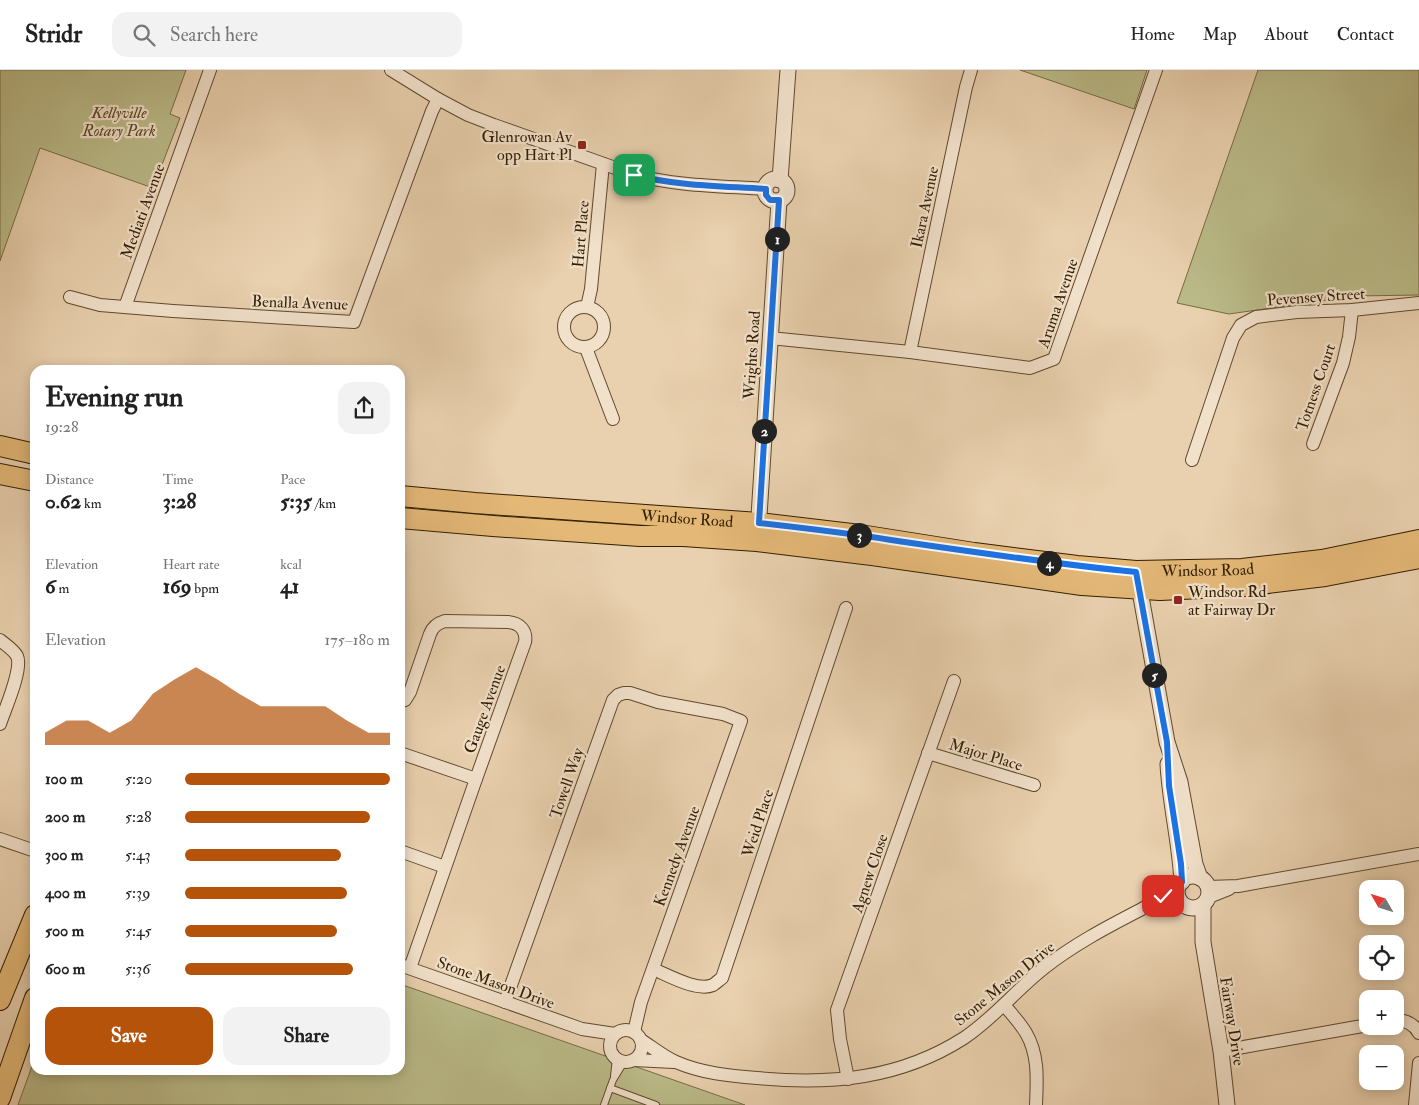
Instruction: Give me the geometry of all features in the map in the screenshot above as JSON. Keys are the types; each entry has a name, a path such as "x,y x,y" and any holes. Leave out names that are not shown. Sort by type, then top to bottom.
{"main road":[{"path":"0,446 30,453"},
{"path":"0,474 30,480"},
{"name":"Windsor Road","path":"405,496 758,532 872,555 1082,585 1322,560 1419,540"},
{"name":"Windsor Road","path":"405,518 640,536 758,532"},
{"name":"Windsor Road","path":"1138,580 1160,590 1244,586 1325,576 1419,558"},
{"path":"0,1000 30,927"},
{"path":"0,1098 30,1012"}],"street":[{"name":"Mediati Avenue","path":"125,307 210,70"},
{"path":"391,70 438,99 468,114 634,175 656,180 766,189"},
{"path":"780,180 770,181 766,189 766,195 770,200 779,200 784,197 787,189 780,180 788,70"},
{"name":"Ikara Avenue","path":"910,352 971,70"},
{"name":"Aruma Avenue","path":"770,338 910,352 1030,368 1054,360 1156,70"},
{"name":"Benalla Avenue","path":"70,297 100,305 354,322 438,99"},
{"name":"Hart Place","path":"587,307 592,289 603,164"},
{"name":"Wrights Road","path":"758,532 779,200"},
{"name":"Pevensey Street","path":"1192,460 1233,338 1241,325 1256,317 1419,303"},
{"path":"587,307 599,313 604,324 604,331 602,337 593,346 580,348 569,342 564,324 566,318 575,309 587,307"},
{"name":"Totness Court","path":"1313,444 1343,363 1349,337 1352,310"},
{"path":"586,348 613,419"},
{"name":"Fairway Drive","path":"1138,580 1141,606 1167,742 1169,786 1181,863 1194,893 1221,1052 1227,1105"},
{"name":"Weid Place","path":"653,969 689,984 702,987 712,985 722,978 846,608"},
{"name":"Gauge Avenue","path":"405,700 410,692 434,626 445,621 508,622 516,623 523,629 525,642 445,867 405,966"},
{"path":"0,640 17,654 19,664 2,710 0,724"},
{"name":"Agnew Close","path":"848,1079 840,1039 837,1010 954,681"},
{"name":"Towell Way","path":"505,1002 613,700 618,695 630,693 665,703 723,714 741,721"},
{"name":"Kennedy Avenue","path":"629,1034 741,721"},
{"name":"Major Place","path":"928,753 1034,785"},
{"path":"405,755 476,780"},
{"path":"0,838 30,849"},
{"path":"405,853 445,867"},
{"name":"Stone Mason Drive","path":"582,1029 621,1057 674,1062 718,1074 789,1081 848,1079 879,1074 935,1055 965,1037 1004,1005 1043,969 1081,942 1142,909 1194,893 1419,854"},
{"name":"Stone Mason Drive","path":"405,966 582,1029 629,1034 674,1062"},
{"path":"1004,1005 1026,1032 1032,1045 1037,1068 1036,1105"},
{"path":"1404,1020 1419,1033"},
{"path":"1221,1052 1359,1026"},
{"path":"629,1034 641,1051 639,1056 621,1057 612,1038 629,1034"},
{"path":"1415,1105 1419,1064"}],"lane":[{"path":"604,1105 621,1057"},
{"path":"610,1088 656,1105"}],"green space":[{"name":"Kellyville Rotary Park","path":"0,70 186,70 170,114 180,118 153,188 40,148 0,261"},
{"path":"1020,70 1147,70 1134,109"},
{"path":"1258,70 1419,70 1419,295 1356,296 1229,314 1177,303"},
{"path":"405,986 745,1105 18,1105 30,1072 30,1075 405,1075"}],"place":[{"name":"Glenrowan Av opp Hart Pl","path":"582,145"},
{"name":"Windsor Rd at Fairway Dr","path":"1178,600"}],"route":[{"path":"634,175 656,180 766,189 766,195 770,200 779,200 759,523 860,535 974,553 1136,572 1167,742 1169,786 1181,864 1182,882 1163,896"}]}
